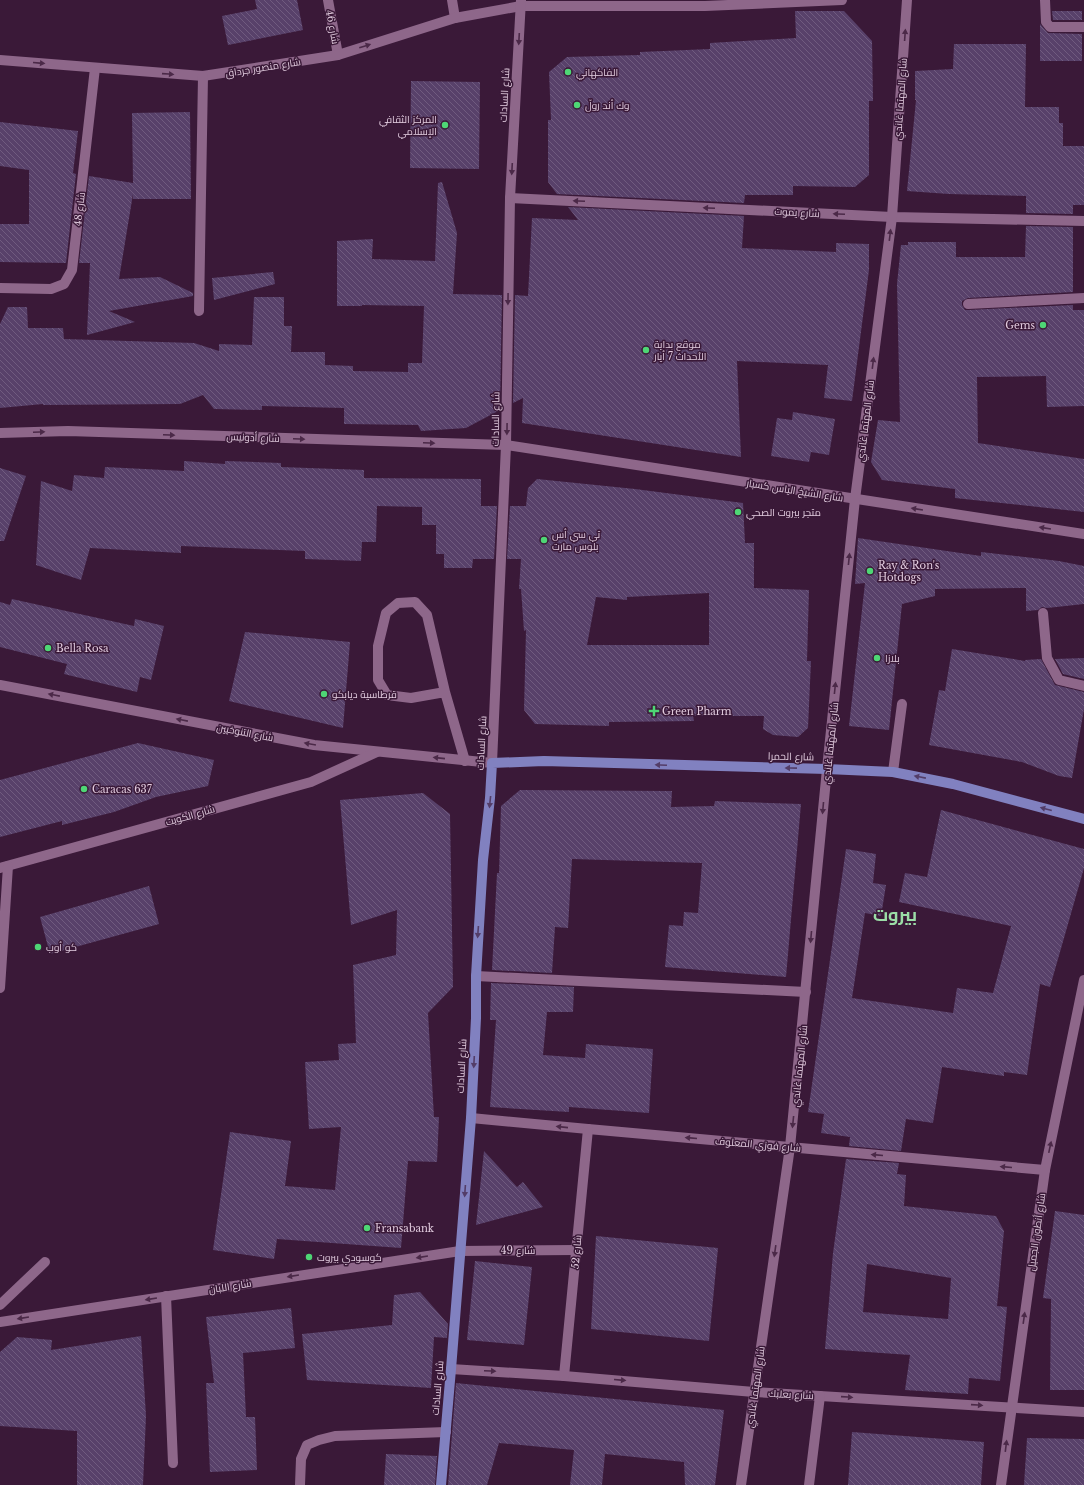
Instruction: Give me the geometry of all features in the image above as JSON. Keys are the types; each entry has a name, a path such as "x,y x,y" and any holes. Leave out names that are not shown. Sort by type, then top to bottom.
{"main road":[{"name":"شارع الحمرا","path":"492,763 544,761 894,772 953,784 1084,819"},
{"name":"شارع السادات","path":"441,1485 471,1118 476,1018 476,976 483,860 490,798 492,763"}],"street":[{"name":"شارع 46","path":"328,0 338,55"},
{"path":"452,0 455,18"},
{"name":"شارع منصور جرداق","path":"0,60 203,76 338,55 455,18 520,3 704,3 842,0"},
{"name":"شارع المهتما غاندي","path":"741,1485 790,1147 855,499 892,217 907,0"},
{"path":"1045,0 1046,22 1050,27 1084,27"},
{"name":"شارع السادات","path":"492,763 506,445 510,198 520,3"},
{"name":"شارع 48","path":"0,288 51,289 64,284 72,270 95,68"},
{"path":"198,310 203,76"},
{"name":"شارع يموت","path":"510,198 892,217 1084,221"},
{"path":"968,304 1084,298"},
{"name":"شارع أدونيس","path":"0,434 68,431 506,445"},
{"name":"شارع الشيخ الياس كسبار","path":"506,445 1084,534"},
{"path":"445,692 411,698 388,695 378,680 378,646 386,613 398,603 415,602 427,615 445,692 465,761"},
{"path":"1043,613 1047,658 1059,680 1084,686"},
{"name":"شارع التنوخيين","path":"0,685 314,745 492,763"},
{"path":"894,772 902,704"},
{"name":"شارع الكويت","path":"4,867 311,782 377,752"},
{"path":"0,988 4,867"},
{"path":"476,976 806,992"},
{"name":"شارع أنطون الجميل","path":"1001,1485 1045,1170 1084,980"},
{"name":"شارع فوزي المعلوف","path":"471,1118 1045,1170"},
{"name":"شارع 52","path":"564,1376 588,1129"},
{"name":"شارع 49","path":"460,1251 576,1250"},
{"name":"شارع اللبان","path":"0,1322 460,1251"},
{"path":"0,1305 44,1262"},
{"path":"166,1296 173,1463"},
{"name":"شارع بعلبك","path":"451,1369 564,1376 754,1392 1084,1412"},
{"path":"809,1485 820,1396"},
{"path":"300,1485 301,1459 307,1445 319,1440 335,1436 446,1432"}],"building":[{"path":"255,0 297,0 303,30 228,45 222,16 257,9"},
{"path":"795,11 844,11 872,41 873,101 869,101 869,175 855,187 793,186 793,195 745,195 744,203 557,194 548,182 548,120 551,120 549,72 567,57 640,55 640,52 710,49 710,43 796,38"},
{"path":"1052,11 1082,11 1082,20 1053,20"},
{"path":"1040,24 1048,33 1082,34 1082,61 1040,61"},
{"path":"954,44 1026,44 1025,107 1059,107 1059,123 1063,123 1063,146 1084,146 1084,205 1073,205 1073,214 1026,213 1026,196 949,194 907,191 916,100 915,71 953,69"},
{"name":"المركز الثقافي الإسلامي","path":"411,81 480,82 479,169 410,168"},
{"path":"190,112 191,199 133,199 133,194 119,279 160,277 193,293 193,296 109,311 135,322 87,335 90,263 79,263 89,176 133,183 132,113"},
{"path":"0,122 78,131 73,173 76,174 66,263 0,262 0,224 29,224 29,170 0,166"},
{"path":"442,182 457,233 453,294 502,295 500,410 466,428 421,431 418,425 344,424 344,408 262,406 262,410 214,409 203,395 180,404 43,404 0,408 0,324 8,307 27,307 28,328 63,328 64,339 194,343 219,351 219,344 252,345 254,297 284,297 284,326 292,326 291,352 325,352 325,365 353,366 353,371 408,372 408,363 422,363 424,306 337,306 337,241 373,239 372,259 435,261 438,183"},
{"path":"568,207 744,216 742,248 836,252 836,243 869,244 869,270 852,401 824,398 828,365 737,361 741,457 522,423 523,398 513,403 515,295 528,296 532,218 578,220"},
{"path":"1026,226 1073,227 1073,292 968,298 962,301 962,305 965,310 1073,305 1073,310 1084,310 1084,406 1047,407 1046,376 977,377 978,443 1084,459 1084,512 955,498 955,489 882,480 871,462 878,420 900,422 897,284 901,245 908,245 908,242 956,242 956,257 1025,257"},
{"path":"273,272 275,284 214,300 212,278"},
{"path":"793,412 835,419 829,455 811,452 809,462 771,456 777,418 792,420"},
{"path":"184,461 225,464 225,461 281,463 281,467 364,470 364,478 481,479 481,506 497,506 494,559 473,559 472,568 444,568 444,554 436,554 436,525 422,525 422,507 377,506 376,542 362,542 361,561 305,559 305,551 181,546 181,553 90,548 81,580 36,565 41,481 72,491 74,475 104,478 105,467 184,471"},
{"path":"0,468 26,476 4,541 0,541"},
{"path":"537,479 635,489 743,503 745,543 754,543 754,588 809,590 807,661 811,661 808,728 798,737 773,735 763,729 764,716 693,716 694,721 609,722 609,726 535,724 524,710 526,630 524,631 521,589 519,589 521,559 507,559 510,506 526,506 528,488","holes":["709,593 709,645 587,645 596,597 627,600 627,597"]},
{"path":"858,538 981,556 981,552 1059,561 1084,566 1084,604 1047,608 1042,607 1038,610 1026,611 1026,588 935,589 935,596 902,604 889,730 849,726 865,583 855,584"},
{"path":"12,599 134,626 135,619 164,626 151,680 140,677 137,692 64,674 67,664 0,647 0,602 10,605"},
{"path":"245,632 350,642 343,728 229,701"},
{"path":"952,649 1025,661 1041,659 1055,685 1084,692 1084,709 1072,778 1059,776 1022,762 929,745 939,690 945,691"},
{"path":"1084,658 1084,679 1063,674 1055,659"},
{"path":"138,743 214,760 208,786 156,797 114,812 62,825 62,821 0,837 0,780"},
{"path":"520,790 672,791 671,807 714,806 715,801 801,804 786,977 665,967 669,925 683,926 684,912 698,913 702,863 572,859 568,928 555,927 552,973 492,970 497,873 499,873 501,806"},
{"path":"423,793 450,814 453,987 428,1013 434,1117 439,1117 437,1162 408,1161 401,1248 277,1239 274,1259 213,1250 230,1132 291,1141 285,1186 335,1190 341,1127 309,1129 305,1062 339,1060 338,1044 356,1043 353,965 396,955 397,910 351,925 340,800"},
{"path":"941,810 1084,849 1084,868 1050,987 1040,984 1027,1075 1004,1072 1004,1076 942,1067 933,1123 906,1119 901,1151 849,1146 850,1137 821,1133 824,1114 808,1112 846,849 876,854 873,883 886,885 881,916 865,913 852,998 953,1013 957,988 993,993 1011,926 899,902 905,873 927,877"},
{"path":"149,886 159,924 50,954 40,917"},
{"path":"491,983 574,987 573,1012 547,1012 543,1055 585,1058 586,1044 653,1049 649,1113 569,1107 569,1112 490,1107 496,1020 490,1020"},
{"path":"484,1151 517,1187 523,1182 543,1207 476,1225"},
{"path":"846,1159 899,1163 897,1174 906,1175 904,1206 996,1216 1004,1231 997,1306 1007,1307 1000,1381 969,1378 968,1394 905,1390 910,1355 825,1349 833,1253","holes":["867,1264 951,1278 948,1319 863,1312"]},
{"path":"1055,1211 1084,1215 1084,1390 1050,1390 1051,1299 1043,1298"},
{"path":"596,1236 718,1248 709,1341 591,1329"},
{"path":"475,1261 532,1267 524,1345 467,1340"},
{"path":"420,1292 448,1324 447,1338 434,1337 431,1388 307,1380 302,1334 392,1325 394,1295"},
{"path":"291,1308 295,1348 243,1353 246,1417 255,1417 257,1470 210,1472 206,1383 214,1383 206,1317"},
{"path":"141,1336 146,1416 143,1485 77,1485 77,1431 0,1426 0,1352 17,1337 52,1340 51,1350"},
{"path":"456,1383 724,1410 715,1485 685,1485 684,1462 605,1454 602,1485 570,1485 574,1450 499,1443 487,1485 448,1485"},
{"path":"852,1432 984,1442 981,1485 848,1485"},
{"path":"1027,1438 1084,1439 1084,1485 1024,1485"},
{"path":"386,1454 437,1456 435,1485 384,1485"}],"place":[{"name":"الفاكهاني","path":"568,72"},
{"name":"وك أند رولّ","path":"577,105"},
{"name":"المركز الثقافي الإسلامي","path":"445,125"},
{"name":"Gems","path":"1043,325"},
{"name":"موقع بداية الأحداث 7 أيار","path":"646,350"},
{"name":"متجر بيروت الصحي","path":"738,512"},
{"name":"تي سي أس بلوس مارت","path":"544,540"},
{"name":"Ray & Ron's Hotdogs","path":"870,571"},
{"name":"Bella Rosa","path":"48,648"},
{"name":"بلازا","path":"877,658"},
{"name":"قرطاسية ديابكو","path":"324,694"},
{"name":"Green Pharm","path":"654,711"},
{"name":"Caracas 637","path":"84,789"},
{"name":"كو أوب","path":"38,947"},
{"name":"Fransabank","path":"367,1228"},
{"name":"كوسودي بيروت","path":"309,1257"}],"district":[{"name":"بيروت","path":"895,915"}]}
